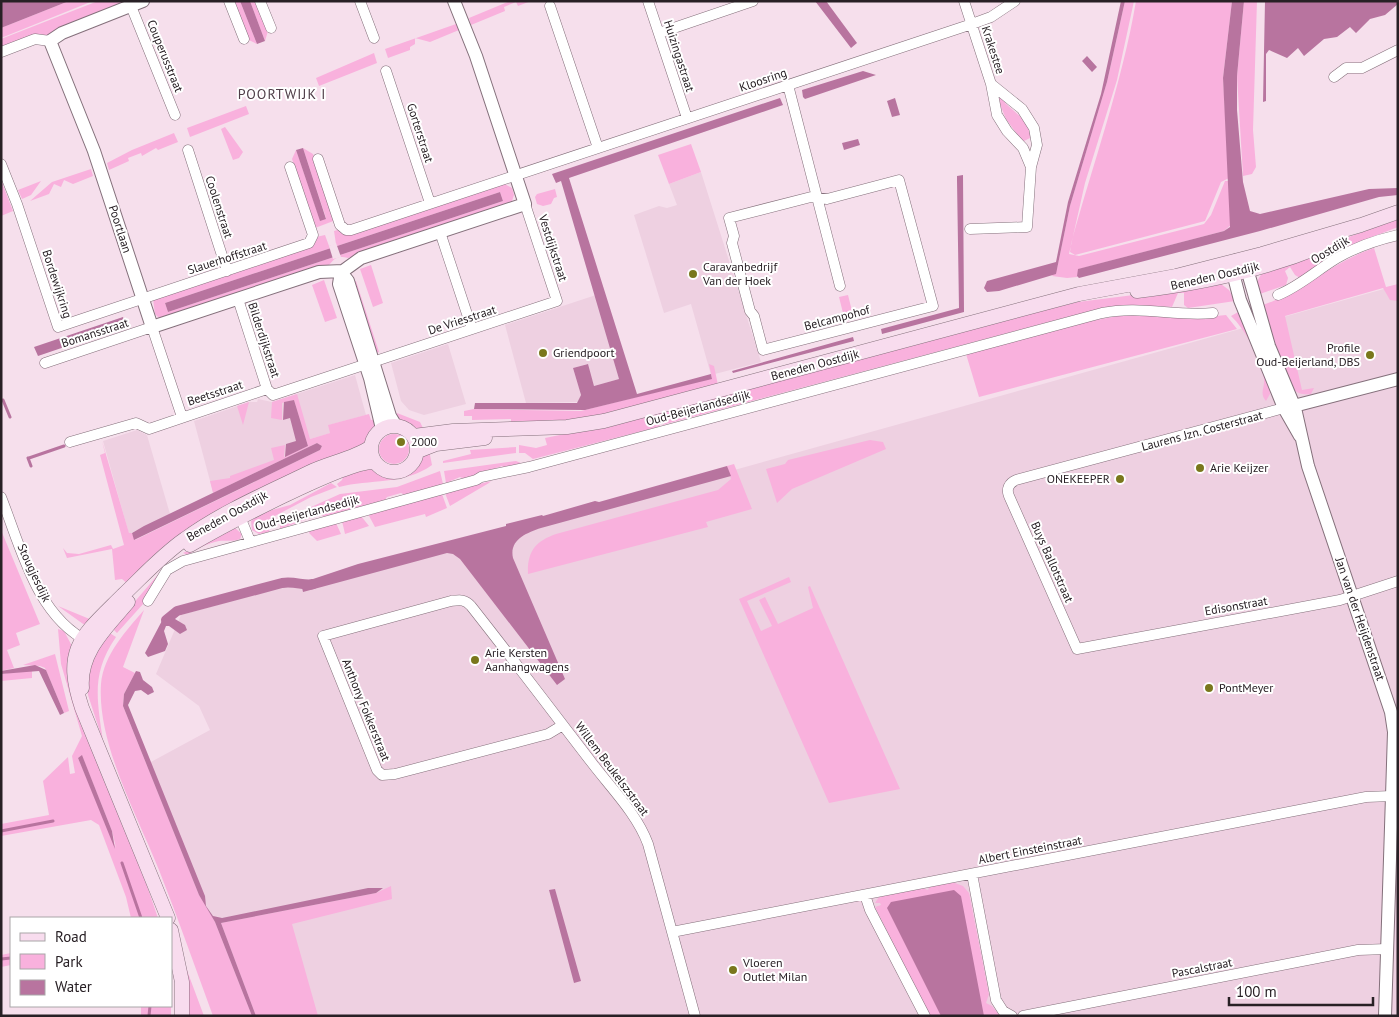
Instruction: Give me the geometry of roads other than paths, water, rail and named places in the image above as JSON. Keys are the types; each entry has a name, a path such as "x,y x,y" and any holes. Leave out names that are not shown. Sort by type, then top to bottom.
{"main road":[{"name":"Beneden Oostdijk","path":"418,451 440,443 548,433 613,419 1099,289 1239,268 1317,248 1361,225 1398,212"},
{"path":"396,426 406,429 414,436 418,451 412,464 399,472 387,471 375,462 371,447 374,438 382,429 396,426"},
{"name":"Beneden Oostdijk","path":"414,436 453,431 567,428"},
{"name":"Beneden Oostdijk","path":"239,514 317,468 371,447"},
{"name":"Beneden Oostdijk","path":"88,641 105,614 166,554 195,532 332,474 364,463 375,462"},
{"path":"88,641 74,661 74,680 86,720 100,746 168,917"},
{"path":"148,871 160,917"},
{"path":"172,935 182,982 182,1016"},
{"path":"172,985 174,1016"}],"street":[{"path":"229,1 244,39"},
{"path":"260,1 271,28"},
{"path":"360,1 374,38"},
{"path":"182,417 152,327 319,272 341,272 358,259 525,204 476,56 454,1"},
{"name":"Huizingastraat","path":"648,1 687,118"},
{"path":"659,33 753,1"},
{"name":"Krakestee","path":"964,1 991,84 993,100 999,119 1021,146 1031,167"},
{"name":"Kloosring","path":"515,175 972,24 997,13 1015,1"},
{"path":"1,52 35,39 50,42 62,33 137,4"},
{"name":"Couperusstraat","path":"137,4 175,115"},
{"path":"550,6 598,148"},
{"name":"Poortlaan","path":"50,42 94,151 152,327"},
{"path":"1334,77 1346,68 1362,68 1398,50"},
{"name":"Gorterstraat","path":"386,71 430,203"},
{"path":"788,84 819,198 840,286"},
{"name":"Krakestee","path":"970,229 1027,227 1031,167 1036,138 1033,124 1025,112 991,84"},
{"path":"1021,146 1030,143 1036,138"},
{"name":"Coolenstraat","path":"188,150 227,271"},
{"path":"318,159 340,225 346,230 351,230 515,175"},
{"name":"Bordewijkring","path":"1,164 17,204 58,327 142,299"},
{"name":"Slauerhoffstraat","path":"142,299 308,244 313,239 312,234 290,167"},
{"name":"Belcampohof","path":"899,180 933,306 763,350 732,243 734,236 729,218 811,197 819,198 828,199 899,180"},
{"name":"Vestdijkstraat","path":"525,204 557,301"},
{"path":"440,232 472,329"},
{"name":"Oostdijk","path":"1278,295 1297,286 1348,252 1375,241 1398,235"},
{"name":"Jan van der Heijdenstraat","path":"1239,268 1244,310 1289,407 1300,436 1391,712 1394,732 1384,1016"},
{"path":"341,272 348,281 370,363 382,429"},
{"name":"Bilderdijkstraat","path":"238,299 267,389"},
{"name":"De Vriesstraat","path":"370,363 557,301"},
{"name":"Oud-Beijerlandsedijk","path":"148,601 165,573 174,565 250,541 476,480 481,477 529,467 1102,313 1131,309 1194,314 1213,313"},
{"name":"Bomansstraat","path":"45,363 152,327"},
{"path":"370,363 390,416 396,426"},
{"name":"Beetsstraat","path":"70,442 136,423 149,428 267,389 273,395 370,363"},
{"name":"Laurens Jzn. Costerstraat","path":"1009,486 1016,480 1398,378"},
{"name":"Buys Ballotstraat","path":"1009,486 1009,496 1077,648"},
{"name":"Stougjesdijk","path":"1,497 42,597 60,619 88,641"},
{"name":"Oud-Beijerlandsedijk","path":"239,514 250,541"},
{"name":"Edisonstraat","path":"1077,648 1353,596 1398,581"},
{"name":"Willem Beukelszstraat","path":"459,600 466,601 472,606 644,834 695,1016"},
{"name":"Anthony Fokkerstraat","path":"459,600 323,636 379,773 396,774 548,734 563,725"},
{"name":"Albert Einsteinstraat","path":"672,932 1366,797 1392,796"},
{"path":"972,874 996,1000 1003,1011 1012,1016"},
{"path":"865,895 870,910 926,1016"},
{"name":"Pascalstraat","path":"1023,1016 1358,950 1387,949"}],"water":[{"path":"2,1 69,1 1,28"},
{"path":"240,1 250,1 265,41 257,44"},
{"path":"815,1 826,1 857,43 851,48"},
{"path":"1121,1 1125,1 1107,82 1070,206 1056,274 999,291 987,292 984,288 987,281 1056,262 1068,202 1101,94"},
{"path":"1232,1 1244,1 1237,76 1237,110 1243,182 1250,211 1260,214 1369,189 1398,188 1398,195 1379,197 1260,231 1079,278 1077,276 1078,269 1224,231 1230,227 1223,78"},
{"path":"1265,1 1398,1 1398,4 1385,15 1370,19 1356,33 1350,27 1337,37 1324,39 1304,56 1298,48 1287,58 1269,50 1266,54 1266,101 1263,102"},
{"path":"1087,56 1097,67 1092,72 1082,61"},
{"path":"863,71 876,75 805,99 803,97 802,90"},
{"path":"780,98 783,105 569,178 637,394 711,374 712,379 585,410 474,409 475,403 577,403 581,395 573,368 588,364 594,386 619,379 561,181 556,183 552,174"},
{"path":"895,98 900,115 892,117 887,101"},
{"path":"858,139 860,145 844,150 842,143"},
{"path":"303,148 326,219 320,221 296,150"},
{"path":"963,175 964,312 882,334 881,329 959,308 957,176"},
{"path":"500,192 503,201 168,312 165,303"},
{"path":"123,317 126,326 38,356 34,347"},
{"path":"853,337 854,341 733,373 732,371"},
{"path":"294,400 308,446 285,457 286,444 296,441 290,418 283,420 284,402"},
{"path":"317,443 322,446 320,450 134,540 132,533 144,526"},
{"path":"727,466 731,476 541,528 524,535 516,542 512,552 513,558 565,679 557,685 460,559 453,554 447,553 303,592 301,583 358,564 595,501 599,502"},
{"path":"175,610 175,619 185,625 187,630 180,634 166,626 164,631 168,644 165,651 148,657 145,653 165,615"},
{"path":"35,665 46,670 64,713 60,715 39,671 1,674 1,671"},
{"path":"136,671 140,672 143,680 152,687 154,692 148,695 141,690 135,691 128,705 205,896 206,906 213,916 222,918 368,888 383,888 376,893 221,923 256,1016 252,1016 215,922 199,895 123,706 124,694"},
{"path":"82,755 112,831 115,849 78,758"},
{"path":"555,889 581,981 574,983 549,890"},
{"path":"954,890 961,896 984,1016 941,1016 887,908 891,902"}],"waterway":[{"path":"3,400 10,417"},
{"path":"29,458 64,446"},
{"path":"28,458 31,466"},
{"path":"166,620 177,611 282,583 313,584"},
{"path":"1,831 53,821"},
{"path":"122,863 141,917"},
{"path":"1,959 10,958"},
{"path":"149,1016 150,1007"}],"place":[{"name":"Caravanbedrijf Van der Hoek","path":"693,274"},
{"name":"Griendpoort","path":"543,353"},
{"name":"Profile Oud-Beijerland, DBS","path":"1370,355"},
{"name":"2000","path":"401,442"},
{"name":"Arie Keijzer","path":"1200,468"},
{"name":"ONEKEEPER","path":"1120,479"},
{"name":"Arie Kersten Aanhangwagens","path":"475,660"},
{"name":"PontMeyer","path":"1209,688"},
{"name":"Vloeren Outlet Milan","path":"733,970"}],"district":[{"name":"POORTWIJK I","path":"282,94"}]}
